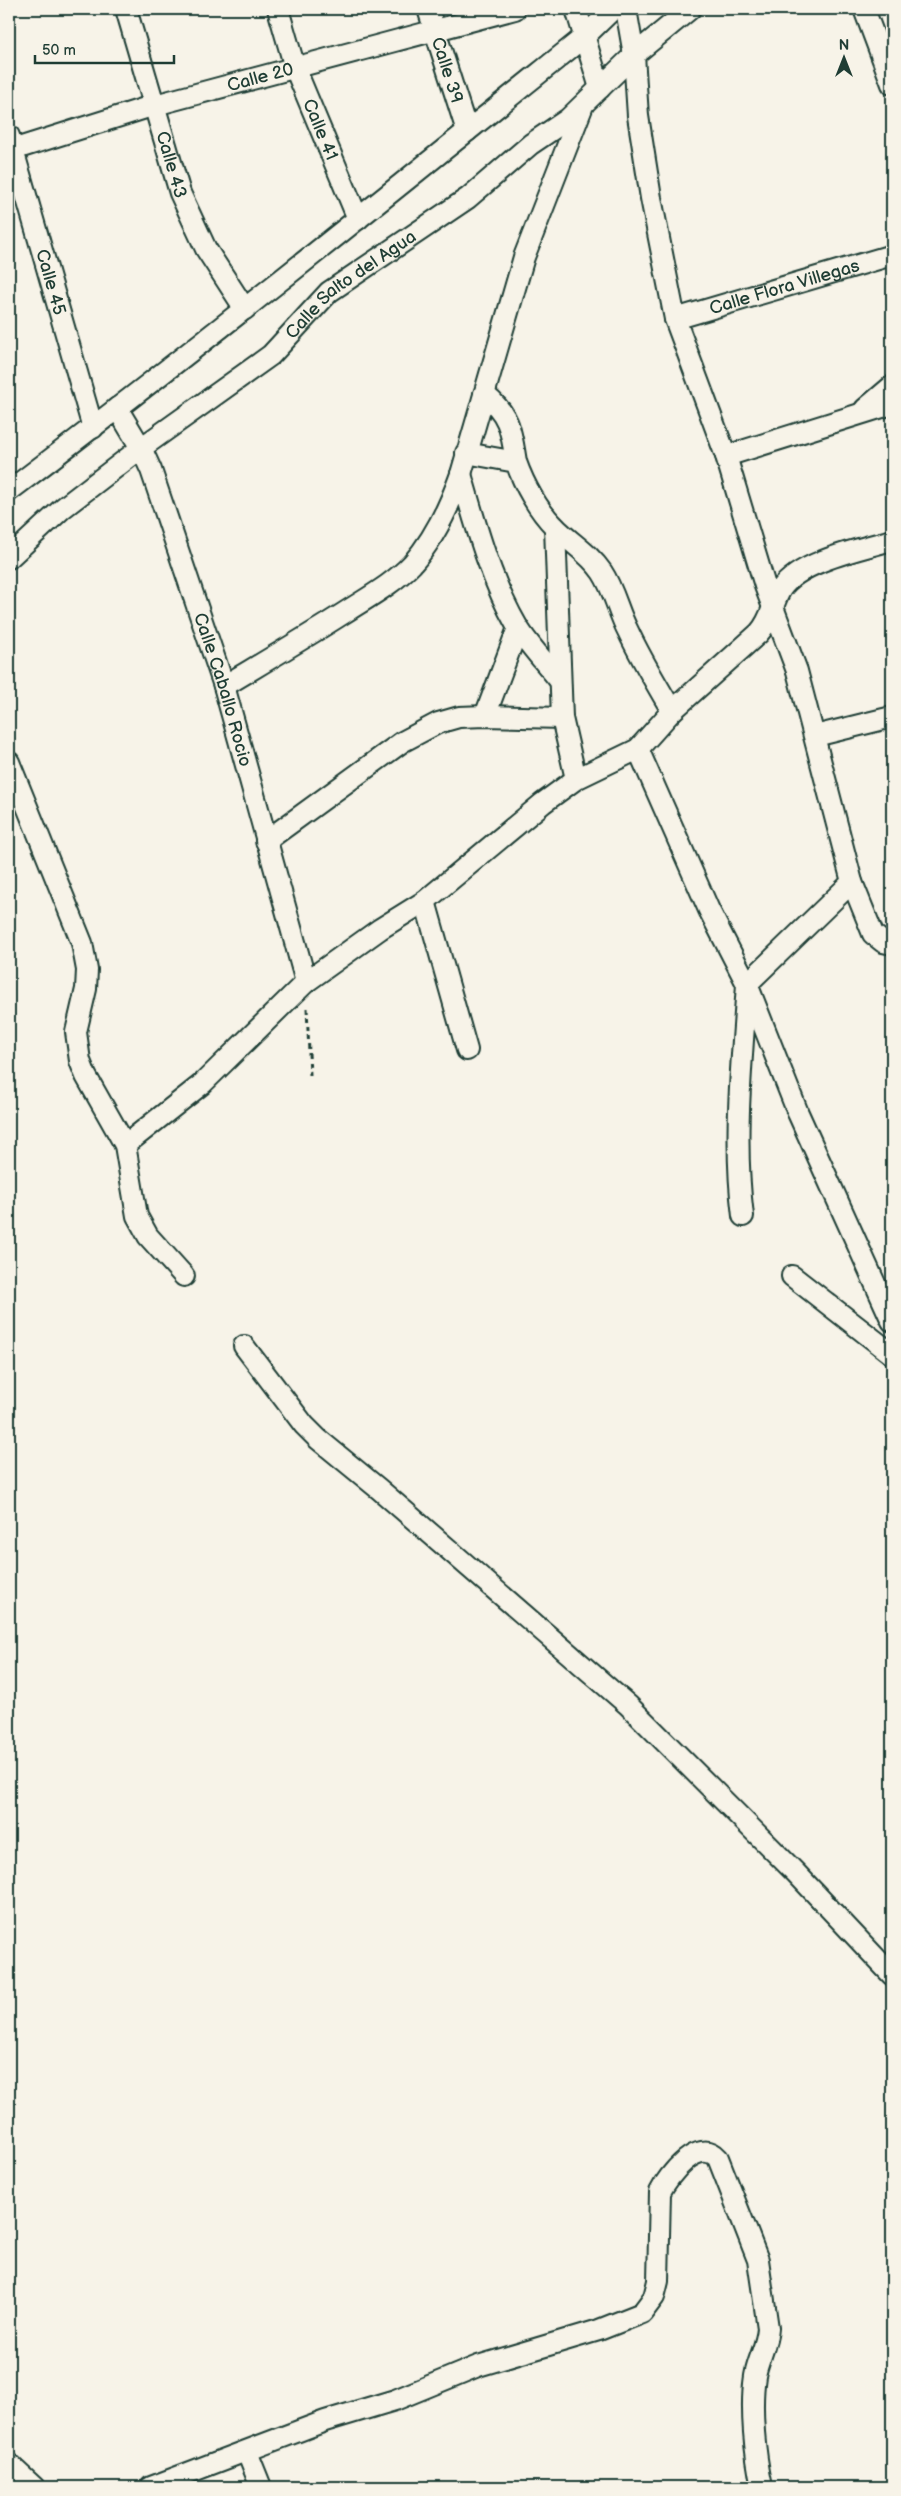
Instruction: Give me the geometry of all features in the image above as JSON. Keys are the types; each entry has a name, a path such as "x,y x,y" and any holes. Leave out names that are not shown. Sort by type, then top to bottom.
{"street":[{"name":"Calle 43","path":"126,9 180,193 206,249 245,309"},
{"name":"Calle 41","path":"278,9 296,68 358,219"},
{"name":"Calle 39","path":"428,9 467,131"},
{"name":"Calle 20","path":"10,146 155,105 515,9"},
{"path":"576,9 600,88"},
{"path":"9,491 245,309 358,219 584,37 613,9"},
{"path":"626,9 634,55 638,116 662,256 676,319 726,456 758,567 797,671 852,882 873,934 884,942 892,944"},
{"name":"Calle Salto del Agua","path":"9,558 64,508 141,448 271,355 329,292 468,198 531,144 583,107 634,55 690,9"},
{"path":"864,9 892,84"},
{"path":"224,686 294,645 396,578 412,564 425,546 454,494 524,257 583,107"},
{"name":"Calle 45","path":"10,146 92,428"},
{"name":"Calle Flora Villegas","path":"676,319 892,255"},
{"path":"856,416 892,386"},
{"path":"484,394 495,403 509,421 516,462 522,479 530,493 555,527 581,548 602,571 609,583 627,630 672,711"},
{"path":"726,456 892,404"},
{"name":"Calle Caballo Rocio","path":"117,408 141,448 151,470 224,686 306,982"},
{"path":"466,453 516,462"},
{"path":"461,474 483,548 501,594 518,628 560,681"},
{"path":"555,527 562,718 576,779"},
{"path":"126,1145 202,1084 306,982 380,929 425,901 543,803 576,779 638,749 672,711 760,633 768,623 781,590 798,574 819,563 892,540"},
{"path":"485,716 498,676 518,628"},
{"path":"266,841 418,732 438,723 459,717 562,718"},
{"path":"815,736 892,717"},
{"path":"638,749 709,910 747,984 798,1113 892,1321"},
{"path":"9,762 82,943 86,959 86,989 76,1032 80,1061 86,1076 126,1145 138,1216 148,1236 184,1276"},
{"path":"743,1216 738,1172 737,1139 747,984 852,882"},
{"path":"425,901 468,1050"},
{"path":"792,1276 892,1354"},
{"path":"244,1346 304,1425 318,1439 379,1489 628,1705 789,1866 892,1976"},
{"path":"152,2487 248,2452 325,2421 395,2400 478,2366 599,2330 642,2312 654,2297 658,2281 660,2192 668,2180 689,2158 695,2153 708,2151 714,2153 721,2166 751,2240 760,2269 768,2328 768,2336 757,2367 754,2392 756,2450 762,2487"},
{"path":"248,2452 261,2487"},
{"path":"9,2464 34,2487"}],"path":[{"path":"306,982 310,1075"}]}
